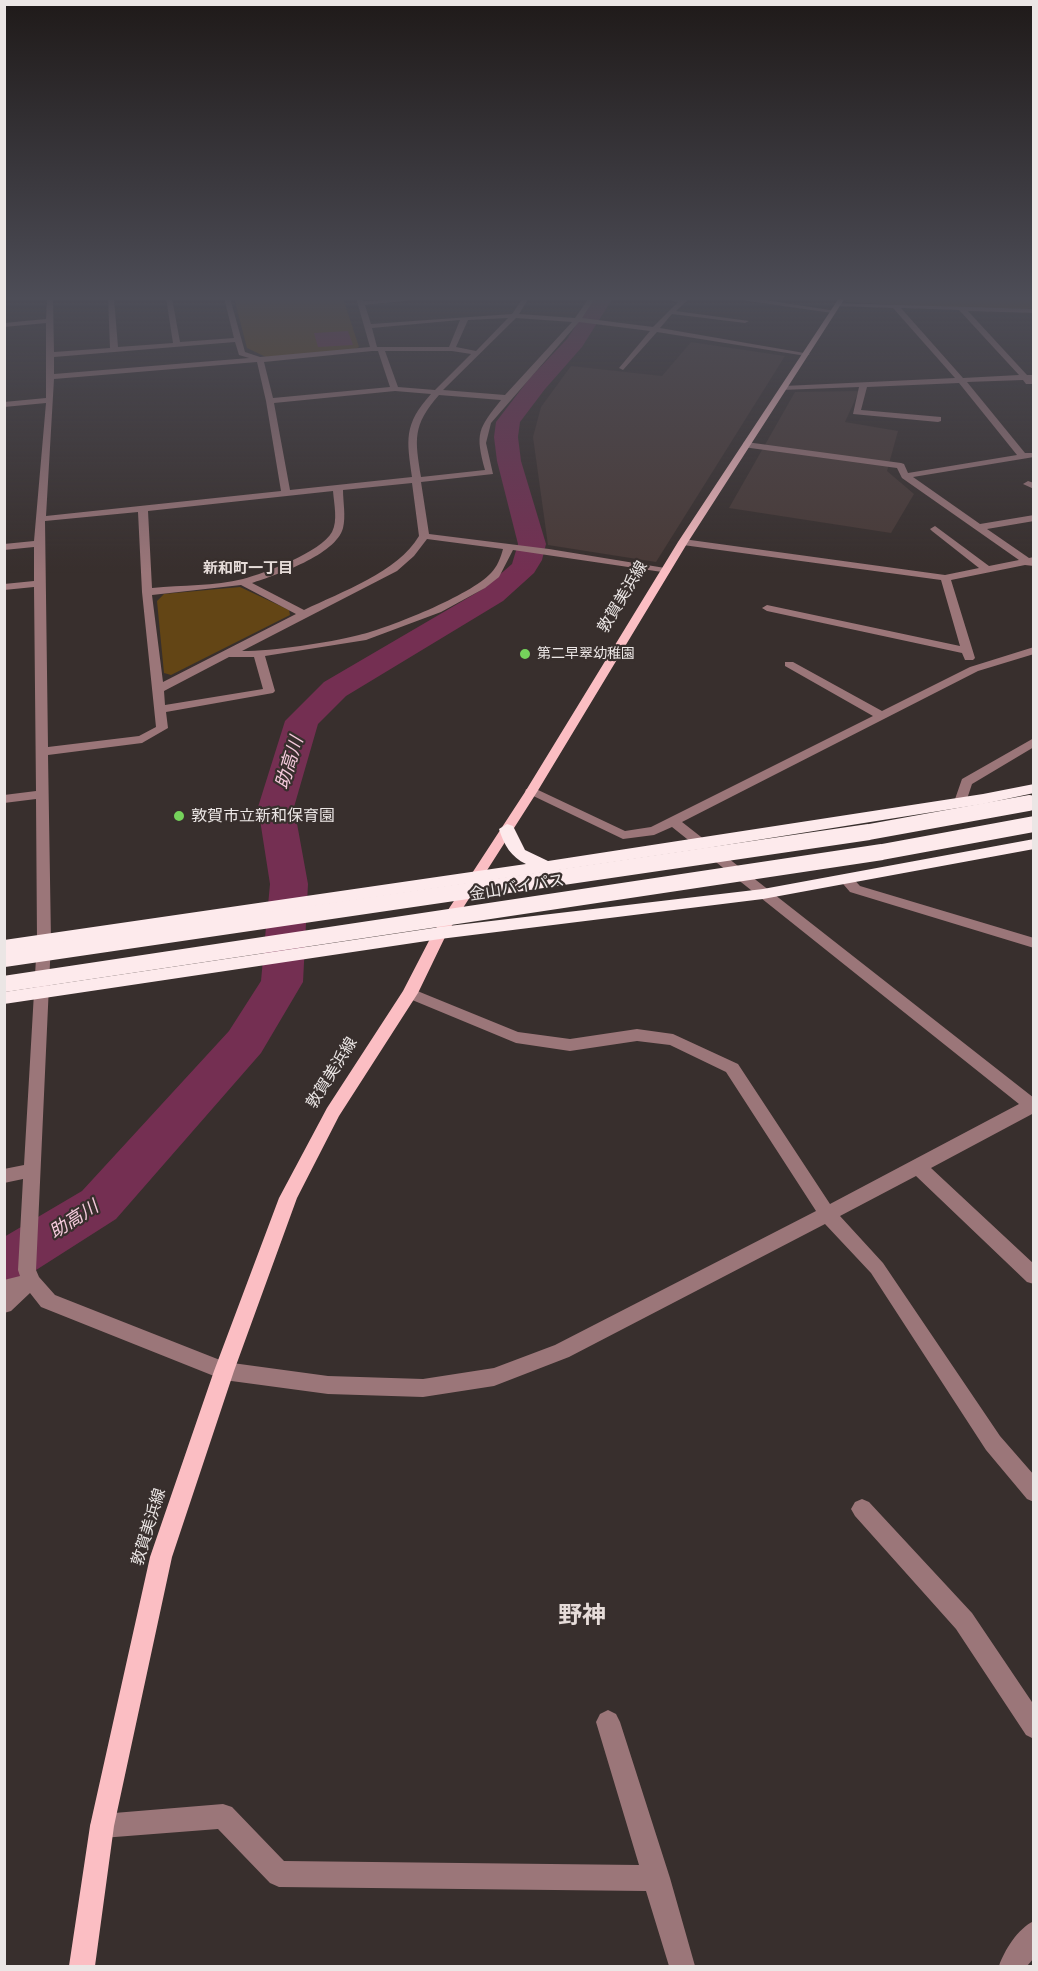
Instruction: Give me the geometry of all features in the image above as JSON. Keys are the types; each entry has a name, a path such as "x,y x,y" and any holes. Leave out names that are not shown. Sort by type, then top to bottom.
{"highway":[{"path":"4,946 701,844 960,802 1032,798"},
{"name":"金山バイパス","path":"4,958 846,836 1032,798"},
{"name":"金山バイパス","path":"4,984 860,856 1034,824"},
{"path":"507,829 512,848 526,860 545,866"},
{"path":"4,998 440,933 763,894 1034,844"}],"main road":[{"name":"敦賀美浜線","path":"82,1966 102,1826 161,1557 224,1371 288,1198 333,1112 410,993 440,933 531,792 683,542 783,390"}],"street":[{"path":"50,390 39,543 44,941 28,1234 29,1276 48,1301 224,1371 328,1385 423,1388 494,1377 562,1351 1033,1105 672,821"},
{"path":"267,390 286,494"},
{"path":"270,401 385,390"},
{"path":"409,390 507,398"},
{"path":"41,519 416,482 490,472 482,443 487,423 514,390"},
{"path":"862,390 856,412 938,419"},
{"path":"970,390 1028,455"},
{"path":"158,689 393,569 417,550 424,536 411,438 413,426 421,411 439,392"},
{"path":"4,405 50,400"},
{"path":"746,445 901,466 905,476 1031,562"},
{"path":"905,476 1028,455"},
{"path":"147,592 243,582 258,578 319,549 338,531 338,490"},
{"path":"40,752 142,739 162,728 147,592 142,509"},
{"path":"978,527 1034,518"},
{"path":"935,529 986,569"},
{"path":"424,536 665,571"},
{"path":"683,542 945,578 1031,562"},
{"path":"4,547 39,543"},
{"path":"229,654 259,654 362,638 438,610 481,586 495,575 506,557 508,547"},
{"path":"945,578 966,651 974,669"},
{"path":"243,582 305,615"},
{"path":"4,587 40,583"},
{"path":"767,608 966,651"},
{"path":"531,792 623,835 654,831 974,669 1034,650"},
{"path":"160,710 269,691 259,654"},
{"path":"789,664 880,715"},
{"path":"960,802 966,782 1034,742"},
{"path":"4,799 43,794"},
{"path":"845,878 855,889 1034,943"},
{"path":"410,993 516,1037 570,1045 637,1035 655,1037 673,1040 732,1068 827,1214 877,1268 993,1443 1034,1492"},
{"path":"918,1167 1034,1276"},
{"path":"4,1176 30,1171"},
{"path":"4,1288 29,1276"},
{"path":"4,1305 29,1276"},
{"path":"862,1509 964,1621 1034,1727"},
{"path":"608,1722 682,1966"},
{"path":"102,1826 223,1816 279,1874 657,1878"},
{"path":"1012,1966 1034,1934"}],"shaded area":[{"path":"553,390 764,390 656,562 548,545 533,437 541,407"},
{"path":"859,391 845,422 898,431 887,471 914,494 891,533 729,508 795,392"},
{"path":"240,587 289,610 290,615 171,675 164,673 157,601 164,594"}],"waterway":[{"name":"助高川","path":"4,1264 99,1205 245,1042 282,982 289,884 276,807 302,721 335,689 493,595 524,567 531,553 532,544 509,461 506,437 508,422 532,390"}],"place":[{"name":"第二早翠幼稚園","path":"525,654"},
{"name":"敦賀市立新和保育園","path":"179,816"}],"district":[{"name":"新和町一丁目","path":"248,569"},
{"name":"野神","path":"582,1616"}]}
